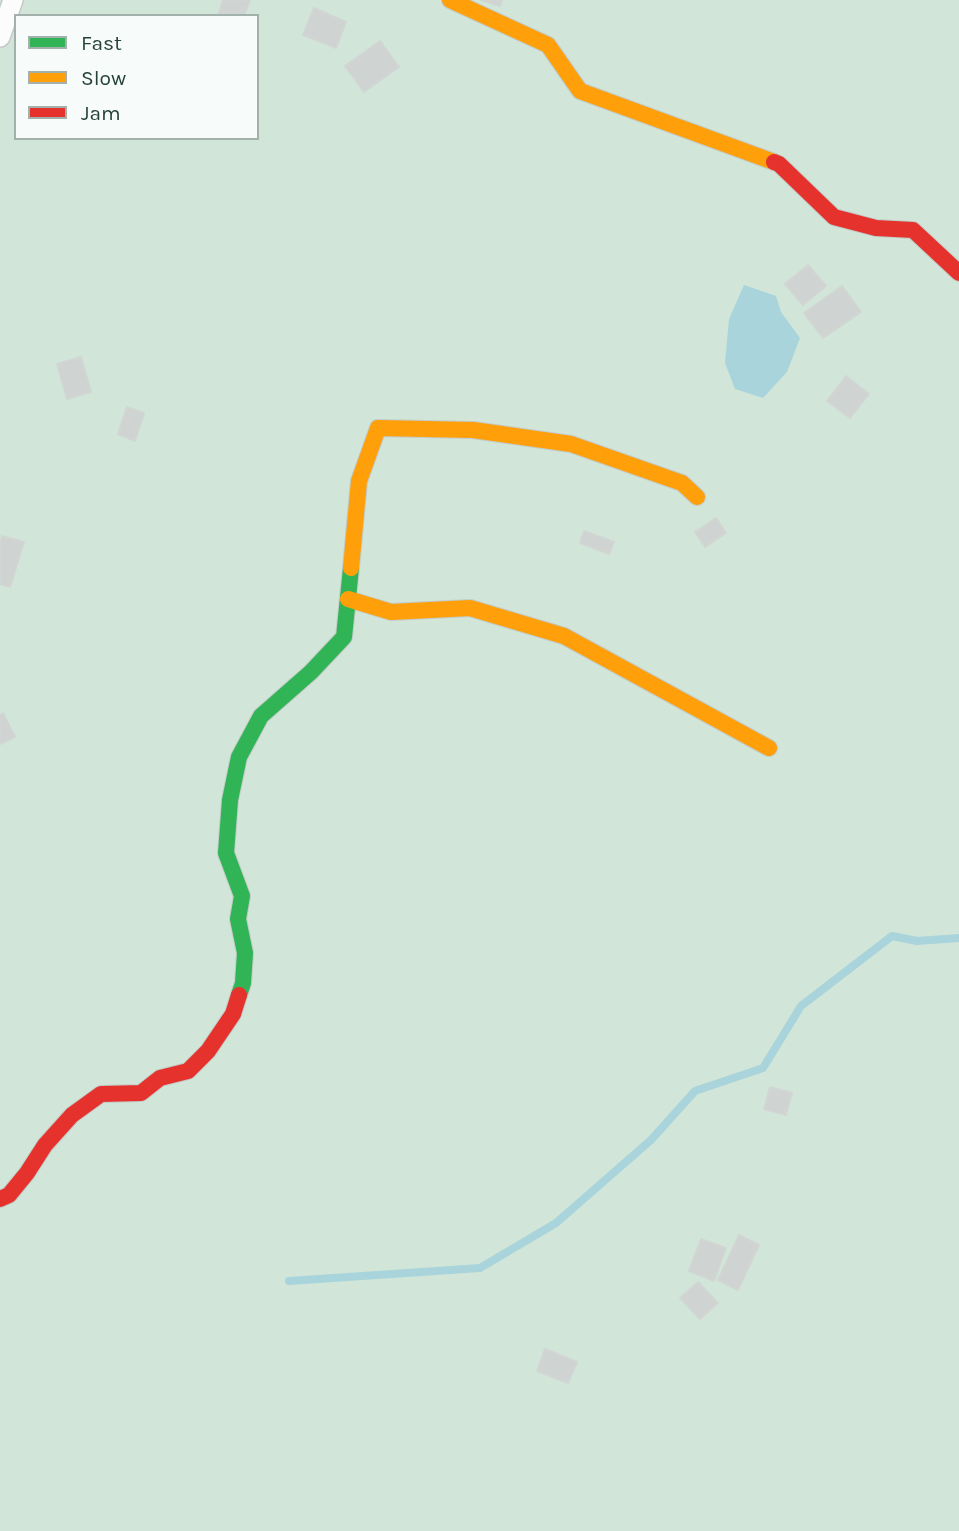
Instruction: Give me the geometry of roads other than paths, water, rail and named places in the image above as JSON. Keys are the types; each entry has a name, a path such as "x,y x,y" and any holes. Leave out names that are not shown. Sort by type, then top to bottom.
{"street":[{"path":"0,37 13,0"},
{"path":"450,0 548,45 580,91 779,164 834,217 876,228 912,230 959,273"},
{"path":"0,1199 9,1195 45,1145 72,1115 101,1094 141,1093 160,1078 188,1071 208,1051 233,1014 243,983 245,953 238,919 242,895 226,853 230,800 239,757 261,716 311,672 344,638 359,481 379,428 473,430 572,444 682,483 697,497"},
{"path":"348,599 391,612 470,608 564,636 769,748"}],"water":[{"path":"744,285 776,296 781,312 800,338 787,372 763,398 735,389 725,363 729,319"}],"waterway":[{"path":"289,1281 480,1268 556,1223 651,1140 695,1091 763,1068 801,1006 892,936 917,941 959,938"}]}
